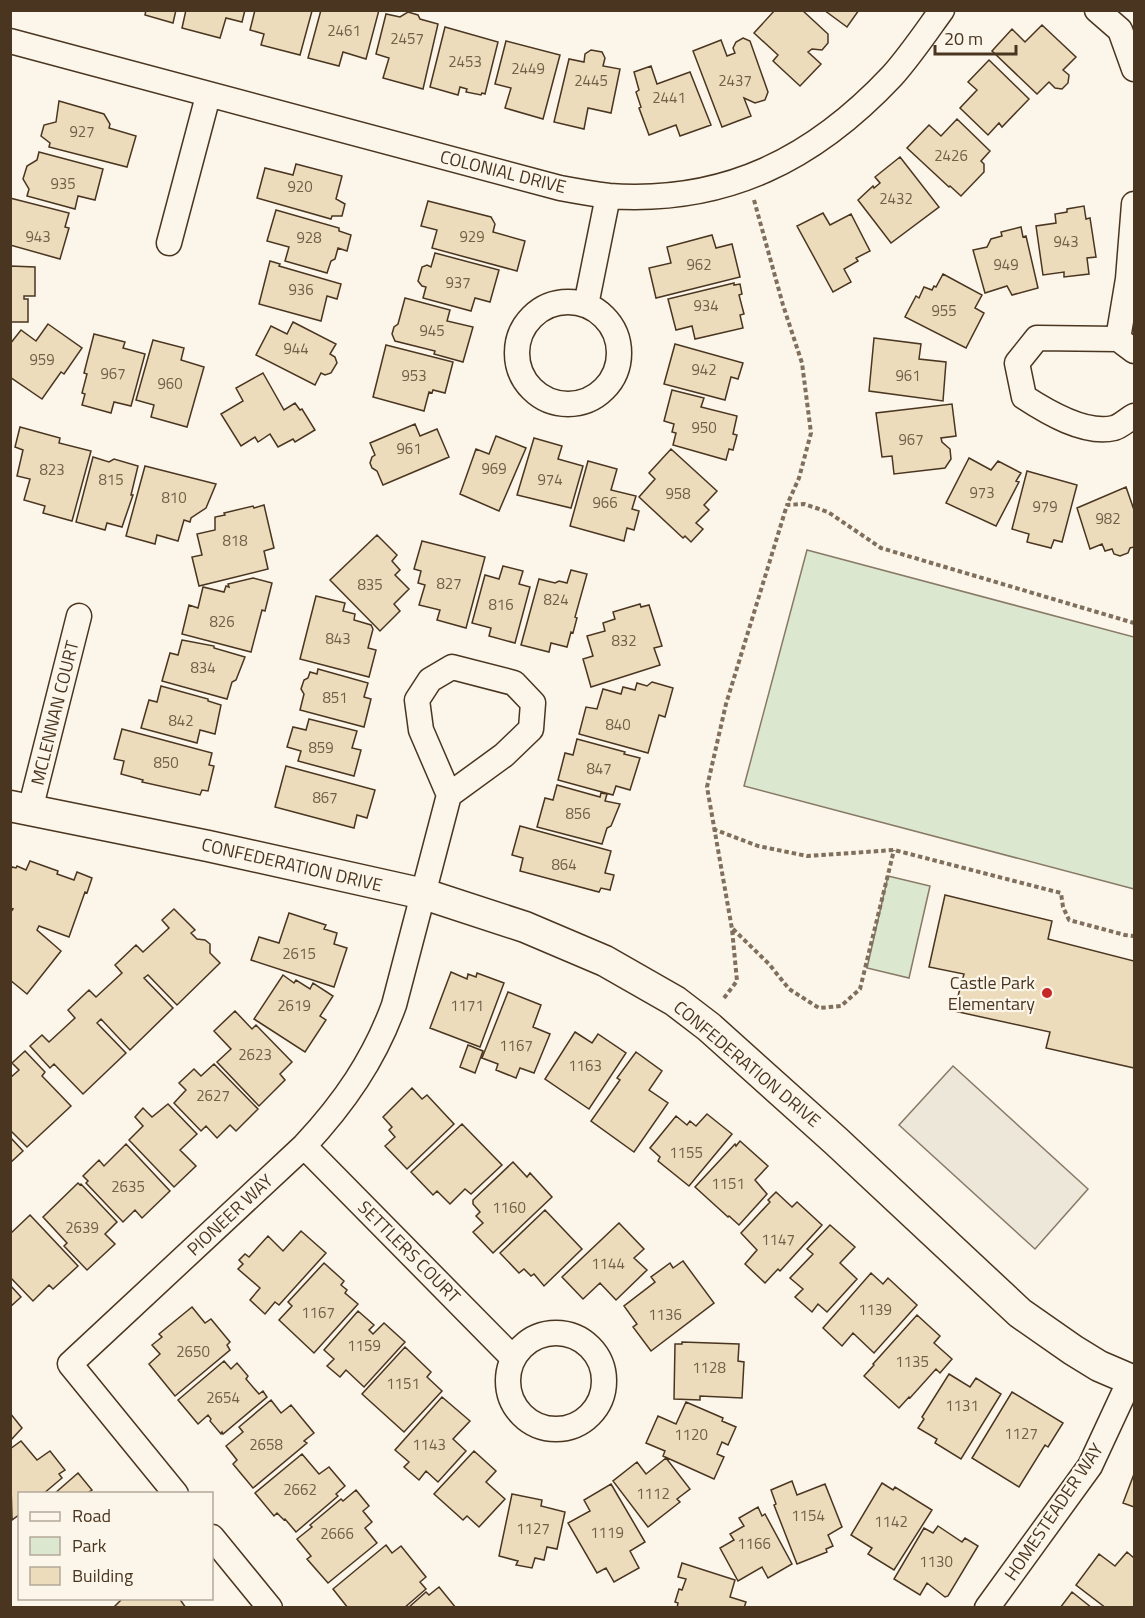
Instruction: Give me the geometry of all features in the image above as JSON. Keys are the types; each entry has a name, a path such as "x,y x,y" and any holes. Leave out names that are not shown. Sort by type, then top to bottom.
{"street":[{"name":"COLONIAL DRIVE","path":"10,41 208,96 560,188 608,196 642,196 682,193 745,179 779,165 816,143 859,109 894,74 942,10"},
{"path":"1097,10 1120,30 1134,69"},
{"path":"170,243 208,96"},
{"path":"586,305 608,196"},
{"path":"1134,204 1126,345 1037,338 1017,363 1024,397 1052,415 1092,429 1114,428 1134,416"},
{"path":"570,301 586,305 602,314 613,327 619,344 619,362 613,378 602,392 587,402 570,405 552,403 536,394 525,382 518,368 516,352 519,336 527,321 539,310 554,303 570,301"},
{"name":"MCLENNAN COURT","path":"20,808 79,616"},
{"path":"452,668 513,683 533,703 531,729 504,755 449,795 421,730 417,700 430,680 452,668"},
{"name":"PIONEER WAY","path":"174,1492 70,1364 304,1146 333,1115 354,1086 384,1034 394,1005 449,795"},
{"name":"CONFEDERATION DRIVE","path":"20,808 208,846 424,894 525,927 605,961 675,1001 709,1027 836,1141 1020,1313 1072,1350 1099,1366 1132,1380"},
{"name":"SETTLERS COURT","path":"304,1146 513,1358"},
{"path":"552,1332 568,1333 583,1339 594,1350 602,1364 605,1380 603,1395 596,1410 584,1421 569,1428 553,1430 530,1421 513,1404 508,1389 508,1373 513,1358 523,1345 536,1336 552,1332"},
{"name":"HOMESTEADER WAY","path":"987,1608 1090,1466 1132,1380"},
{"path":"213,1538 270,1608"}],"path":[{"path":"724,998 737,981 732,929 707,787 726,704 787,505 799,478 811,432 802,363 783,305 756,202 745,179"},
{"path":"787,505 804,504 828,512 881,548 1134,623"},
{"path":"713,829 758,846 807,856 894,850 1061,893 1063,907 1069,920 1134,936"},
{"path":"732,929 769,964 789,989 819,1008 841,1006 860,989 894,850"}],"green space":[{"path":"807,550 1134,637 1134,889 744,786"},
{"path":"888,876 930,886 909,978 867,968"}],"shaded area":[{"path":"953,1066 1088,1189 1035,1249 899,1125"}],"building":[{"path":"146,10 176,10 173,23 145,15"},
{"path":"186,10 245,10 242,22 226,18 220,38 182,28"},
{"path":"255,10 312,11 300,55 261,45 264,34 250,30"},
{"path":"321,10 379,10 366,59 343,52 339,66 308,58"},
{"path":"775,10 802,10 828,34 828,43 822,50 812,49 808,52 821,64 800,86 773,61 778,55 754,33"},
{"path":"824,10 859,10 847,27"},
{"path":"408,12 418,15 420,19 438,24 423,89 383,78 389,58 376,54 386,14 400,17"},
{"path":"1042,25 1076,57 1063,70 1069,75 1068,83 1062,89 1055,88 1049,82 1037,94 992,51 1012,29 1025,42"},
{"path":"445,27 498,42 485,94 466,92 467,89 460,87 458,95 430,87"},
{"path":"743,38 750,41 768,92 765,100 755,103 744,98 751,116 722,127 693,51 721,40 727,56 735,53 733,48 736,42"},
{"path":"506,41 560,55 543,119 505,108 511,88 495,84"},
{"path":"591,50 602,52 605,58 603,66 620,69 611,113 588,108 584,129 554,122 569,59 584,62 585,54"},
{"path":"989,60 1029,99 1002,127 999,123 988,135 960,108 977,90 968,82"},
{"path":"651,66 657,84 690,72 711,125 680,136 676,125 649,135 639,108 641,107 636,92 639,90 634,72"},
{"path":"59,101 104,114 110,124 109,128 136,136 127,167 49,147 50,143 41,136 44,125 56,122"},
{"path":"957,119 990,151 981,161 984,164 984,172 961,196 907,148 929,125 941,136"},
{"path":"39,152 103,169 95,200 78,196 75,209 27,196 29,189 23,179 27,166 37,160"},
{"path":"900,157 939,207 891,243 858,200 873,186 874,188 880,183 875,177"},
{"path":"296,164 342,176 336,199 345,204 342,216 332,216 331,219 257,198 265,168 293,175"},
{"path":"10,198 69,213 65,227 69,228 60,259 10,245"},
{"path":"428,201 491,217 495,224 493,232 525,241 517,271 432,248 437,230 421,226"},
{"path":"1084,206 1086,219 1090,218 1096,257 1087,258 1089,274 1064,277 1064,272 1043,275 1036,226 1056,223 1055,214"},
{"path":"276,210 339,228 339,231 351,235 347,251 338,248 327,273 285,261 289,247 267,241"},
{"path":"823,213 830,225 851,214 870,251 856,258 858,261 844,269 851,282 833,292 797,226"},
{"path":"1021,227 1023,237 1026,236 1038,288 1012,295 1007,286 985,293 973,250 987,247 991,239 1002,236 1001,232"},
{"path":"712,235 716,248 732,244 740,277 656,298 649,268 671,263 667,247"},
{"path":"435,253 499,270 490,302 475,298 471,311 423,298 426,287 418,281 422,267 427,265 431,267"},
{"path":"270,261 280,264 279,266 341,284 337,299 327,296 321,321 259,304"},
{"path":"10,266 35,267 35,296 24,296 24,299 28,299 28,322 10,322"},
{"path":"943,274 982,295 975,308 984,313 966,348 905,317 916,296 919,298 924,287 932,290 934,286 936,287"},
{"path":"734,283 734,285 740,284 742,294 739,295 744,314 740,315 743,328 695,339 692,326 676,330 668,299"},
{"path":"405,298 450,310 447,321 473,327 463,362 434,354 435,351 395,341 392,334 394,327 398,324"},
{"path":"293,322 336,344 330,354 335,357 337,363 331,373 325,375 321,373 315,385 256,355 271,326 287,334"},
{"path":"48,324 82,348 64,374 61,372 42,399 10,377 10,344 21,330 36,341"},
{"path":"94,334 125,342 123,348 145,354 131,406 114,402 111,413 82,405 85,394 82,393 87,374 84,373"},
{"path":"874,338 921,344 919,359 946,362 943,401 869,391"},
{"path":"153,340 184,348 181,360 204,367 187,427 151,417 154,405 136,400"},
{"path":"675,344 743,363 738,379 731,377 725,400 664,384"},
{"path":"386,345 453,362 445,393 433,390 432,393 429,392 424,411 373,397"},
{"path":"263,373 284,410 295,403 300,410 302,409 315,430 295,442 293,439 278,447 270,434 258,442 255,437 241,446 221,414 243,401 236,388"},
{"path":"672,390 704,398 701,407 737,416 733,434 737,435 733,450 729,449 726,460 673,445 676,433 672,432 674,424 664,421"},
{"path":"952,404 956,436 941,438 950,449 951,459 945,468 894,474 892,456 882,457 876,413"},
{"path":"415,424 420,436 437,429 449,457 383,485 377,471 370,463 375,455 370,443"},
{"path":"20,427 60,438 59,443 91,451 72,521 43,513 45,506 24,500 30,479 17,476 23,450 15,447"},
{"path":"496,436 526,448 499,511 460,494 476,449 489,454"},
{"path":"534,438 562,446 558,459 583,466 571,508 517,495"},
{"path":"671,449 717,491 704,505 709,510 696,523 703,529 691,542 685,536 683,538 639,497 655,479 649,473"},
{"path":"93,457 109,462 114,459 138,466 131,495 133,495 122,527 107,523 105,530 76,522"},
{"path":"969,458 991,470 998,461 1021,473 1016,481 1019,482 996,526 946,503"},
{"path":"588,461 617,469 611,490 636,496 632,509 639,511 634,530 627,528 624,541 570,526"},
{"path":"145,466 216,484 206,508 191,518 190,522 184,520 178,541 157,535 155,544 126,536"},
{"path":"1027,471 1077,485 1062,542 1054,540 1051,548 1027,542 1029,534 1012,529"},
{"path":"1126,487 1134,510 1134,547 1130,548 1128,553 1120,556 1114,554 1112,549 1105,551 1102,544 1090,549 1077,508"},
{"path":"264,505 274,548 264,551 268,569 199,586 192,557 202,555 197,534 215,530 215,517 225,515 224,513"},
{"path":"377,535 397,555 392,561 400,570 395,575 409,589 394,604 400,611 380,631 330,580"},
{"path":"422,541 485,557 466,628 437,620 440,610 419,605 425,585 418,583 421,571 414,569"},
{"path":"503,566 523,571 519,584 530,587 515,643 489,636 491,628 472,623 485,575 499,579"},
{"path":"571,570 587,574 573,633 571,632 567,647 551,643 549,652 521,645 539,579 567,583"},
{"path":"253,578 272,583 251,652 182,634 189,605 198,608 203,587 224,592 226,586 229,587 228,584"},
{"path":"316,596 345,603 343,611 355,614 354,620 371,625 373,629 368,648 376,650 369,677 300,659"},
{"path":"640,604 641,607 649,605 662,646 654,648 660,665 591,687 583,659 593,656 587,636 605,631 603,623 615,619 613,612"},
{"path":"182,640 214,646 214,648 245,657 236,680 232,682 227,699 162,681 170,653 178,655"},
{"path":"318,669 368,683 364,697 371,699 364,727 300,710 304,694 301,689 304,680 308,678 310,672 317,674"},
{"path":"652,682 673,688 665,717 659,715 648,753 579,734 586,707 597,709 603,689 621,694 623,687 635,690 637,683 647,686"},
{"path":"161,686 221,705 215,734 200,730 197,743 141,728 149,700 157,702"},
{"path":"309,719 357,731 352,748 361,750 354,776 298,761 301,751 287,747 293,727 306,730"},
{"path":"122,729 212,753 209,765 214,766 208,791 202,790 200,795 142,782 143,780 121,774 124,761 114,759"},
{"path":"577,739 640,758 630,790 616,786 613,795 558,780 565,753 573,755"},
{"path":"286,766 375,790 367,818 357,815 354,828 275,807"},
{"path":"557,785 600,797 601,793 607,794 605,801 620,804 611,826 607,828 602,844 537,827 545,798 553,800"},
{"path":"520,826 611,851 605,873 614,875 610,890 601,888 599,892 520,871 523,858 512,855"},
{"path":"30,861 58,871 57,874 74,880 77,872 92,878 69,937 39,926 37,930 61,951 27,994 10,980 10,913 13,909 10,908 10,872 12,867 17,866 26,870"},
{"name":"Castle Park Elementary","path":"945,895 1052,921 1048,939 1134,961 1134,1068 1046,1048 1050,1032 954,1011 964,974 929,967"},
{"path":"174,909 195,930 191,933 197,939 205,940 210,944 210,953 220,963 177,1005 148,975 144,978 173,1008 130,1050 101,1019 97,1023 126,1053 83,1094 54,1064 50,1068 30,1046 42,1035 49,1042 75,1018 68,1010 89,990 96,997 122,973 115,965 136,945 143,952 169,928 162,920"},
{"path":"289,913 326,925 324,929 337,933 334,944 347,948 334,987 251,960 259,937 279,943"},
{"path":"451,972 467,979 468,974 476,977 477,973 504,983 480,1047 430,1028"},
{"path":"283,975 294,983 296,980 310,989 313,983 333,996 320,1016 326,1020 305,1052 254,1019"},
{"path":"508,992 541,1005 533,1027 550,1034 534,1073 520,1068 516,1078 496,1070 498,1064 482,1058"},
{"path":"235,1011 252,1029 256,1025 292,1062 280,1074 285,1080 259,1106 217,1062 231,1049 214,1031"},
{"path":"575,1032 592,1043 598,1034 626,1053 589,1109 545,1079"},
{"path":"468,1045 483,1051 475,1073 460,1067"},
{"path":"25,1051 45,1072 42,1076 71,1106 27,1147 10,1130 10,1078 19,1070 12,1063"},
{"path":"636,1052 662,1071 649,1090 668,1103 634,1152 591,1121 620,1080 617,1078"},
{"path":"214,1064 258,1109 236,1131 230,1125 217,1138 206,1126 201,1131 174,1103 186,1090 179,1083 194,1069 201,1076"},
{"path":"412,1088 422,1099 427,1095 454,1124 407,1169 385,1146 395,1137 389,1130 392,1127 383,1117"},
{"path":"168,1104 197,1134 180,1150 196,1166 174,1187 129,1140 143,1126 135,1117 143,1108 152,1117"},
{"path":"707,1114 732,1134 689,1186 658,1161 660,1157 650,1148 676,1116 687,1125 690,1121 696,1126"},
{"path":"462,1124 502,1165 471,1194 465,1189 450,1204 437,1191 433,1195 411,1172"},
{"path":"10,1137 23,1151 10,1163"},
{"path":"740,1141 768,1166 755,1180 767,1194 739,1225 695,1187"},
{"path":"126,1144 170,1191 142,1218 135,1210 123,1222 86,1183 88,1181 83,1176 99,1160 104,1166"},
{"path":"513,1162 527,1177 530,1173 552,1197 493,1253 473,1232 483,1223 476,1216 480,1212 473,1204 473,1200"},
{"path":"78,1183 117,1222 105,1234 115,1244 87,1270 64,1246 67,1243 43,1217"},
{"path":"776,1192 792,1207 797,1202 822,1225 780,1271 778,1269 765,1283 745,1264 757,1250 741,1233 770,1202 768,1200"},
{"path":"545,1210 582,1249 544,1286 534,1274 531,1276 524,1269 519,1273 500,1253"},
{"path":"30,1215 78,1266 53,1289 49,1285 33,1301 10,1277 10,1234"},
{"path":"619,1223 644,1249 634,1258 647,1270 616,1300 600,1283 583,1299 562,1277"},
{"path":"830,1225 855,1247 840,1263 857,1279 827,1312 818,1304 812,1312 795,1297 803,1289 790,1278 813,1254 807,1249"},
{"path":"301,1231 326,1253 279,1305 275,1302 265,1314 250,1300 260,1288 238,1269 243,1264 239,1260 245,1254 249,1257 268,1236 283,1251"},
{"path":"683,1261 714,1303 651,1351 633,1327 637,1324 624,1306 655,1282 651,1277 670,1263 673,1268"},
{"path":"324,1263 344,1281 341,1285 347,1290 345,1293 358,1304 314,1353 279,1320 292,1306 288,1302"},
{"path":"871,1273 883,1284 888,1278 917,1305 874,1353 853,1333 842,1346 823,1328"},
{"path":"10,1285 21,1297 10,1307"},
{"path":"192,1307 205,1323 211,1319 230,1342 227,1345 230,1350 175,1396 149,1364 160,1354 152,1345 162,1337 159,1334"},
{"path":"358,1311 374,1325 369,1330 373,1334 384,1323 405,1342 364,1387 346,1370 340,1377 327,1366 334,1359 324,1350"},
{"path":"917,1315 940,1336 934,1343 952,1359 940,1373 936,1369 899,1408 864,1376"},
{"path":"682,1342 739,1344 738,1361 744,1362 742,1398 700,1396 700,1400 674,1399 675,1344 682,1344"},
{"path":"405,1347 431,1372 427,1377 442,1391 404,1432 362,1394"},
{"path":"224,1361 231,1369 237,1363 248,1376 246,1379 259,1394 263,1391 267,1397 221,1434 208,1415 198,1424 178,1400"},
{"path":"949,1374 970,1387 976,1378 1001,1394 961,1459 935,1443 937,1439 918,1428 924,1419 922,1417"},
{"path":"1012,1392 1063,1423 1048,1447 1045,1445 1019,1487 972,1458"},
{"path":"442,1397 470,1421 453,1439 466,1451 438,1482 426,1471 419,1480 404,1467 409,1462 395,1450"},
{"path":"271,1400 281,1413 291,1405 314,1433 304,1441 307,1443 253,1488 233,1464 237,1460 226,1446 243,1432 239,1427"},
{"path":"686,1402 723,1418 722,1421 736,1427 728,1445 722,1442 717,1454 724,1457 714,1479 663,1456 665,1451 646,1443 658,1416 676,1424"},
{"path":"10,1413 22,1428 10,1441"},
{"path":"21,1441 37,1460 50,1451 65,1470 59,1474 62,1478 45,1492 18,1492 18,1516 12,1520 10,1449"},
{"path":"474,1451 496,1471 486,1482 505,1499 479,1527 467,1516 463,1520 434,1494"},
{"path":"302,1454 319,1474 329,1467 345,1486 336,1494 338,1496 296,1532 277,1513 274,1516 255,1493"},
{"path":"666,1458 690,1489 677,1499 680,1502 648,1527 613,1481 637,1462 646,1474"},
{"path":"78,1473 92,1490 89,1492 56,1492"},
{"path":"1134,1474 1134,1507 1123,1503"},
{"path":"792,1481 797,1495 825,1484 842,1527 828,1535 833,1546 826,1549 827,1552 797,1564 774,1505 776,1504 771,1490"},
{"path":"882,1483 893,1490 895,1487 932,1510 894,1570 868,1554 872,1548 851,1535"},
{"path":"611,1484 645,1542 630,1551 639,1568 614,1582 606,1568 597,1573 568,1523 590,1511 584,1500"},
{"path":"356,1490 369,1506 363,1511 372,1522 365,1528 377,1543 328,1583 307,1559 311,1556 297,1539 341,1499 343,1501"},
{"path":"512,1494 542,1500 541,1506 565,1512 557,1549 547,1547 544,1560 535,1558 532,1568 516,1565 518,1561 499,1556"},
{"path":"758,1507 762,1516 765,1514 792,1564 768,1578 762,1567 738,1581 720,1548 734,1540 730,1534 744,1526 739,1518"},
{"path":"938,1526 962,1542 965,1538 978,1546 948,1596 945,1597 927,1583 920,1595 894,1579 924,1528 933,1533"},
{"path":"386,1545 392,1553 401,1546 426,1577 420,1582 426,1589 404,1608 348,1608 333,1589"},
{"path":"1127,1552 1134,1558 1134,1608 1106,1608 1076,1585 1099,1554 1115,1566"},
{"path":"682,1563 735,1580 730,1597 746,1602 744,1608 677,1608 678,1603 675,1602 679,1589 682,1590 686,1579 678,1577"},
{"path":"439,1587 456,1608 408,1608 426,1592 429,1595"},
{"path":"1072,1592 1092,1608 1060,1608"},
{"path":"121,1600 180,1600 186,1608 113,1608"}],"place":[{"name":"Castle Park Elementary","path":"1047,993"}]}
